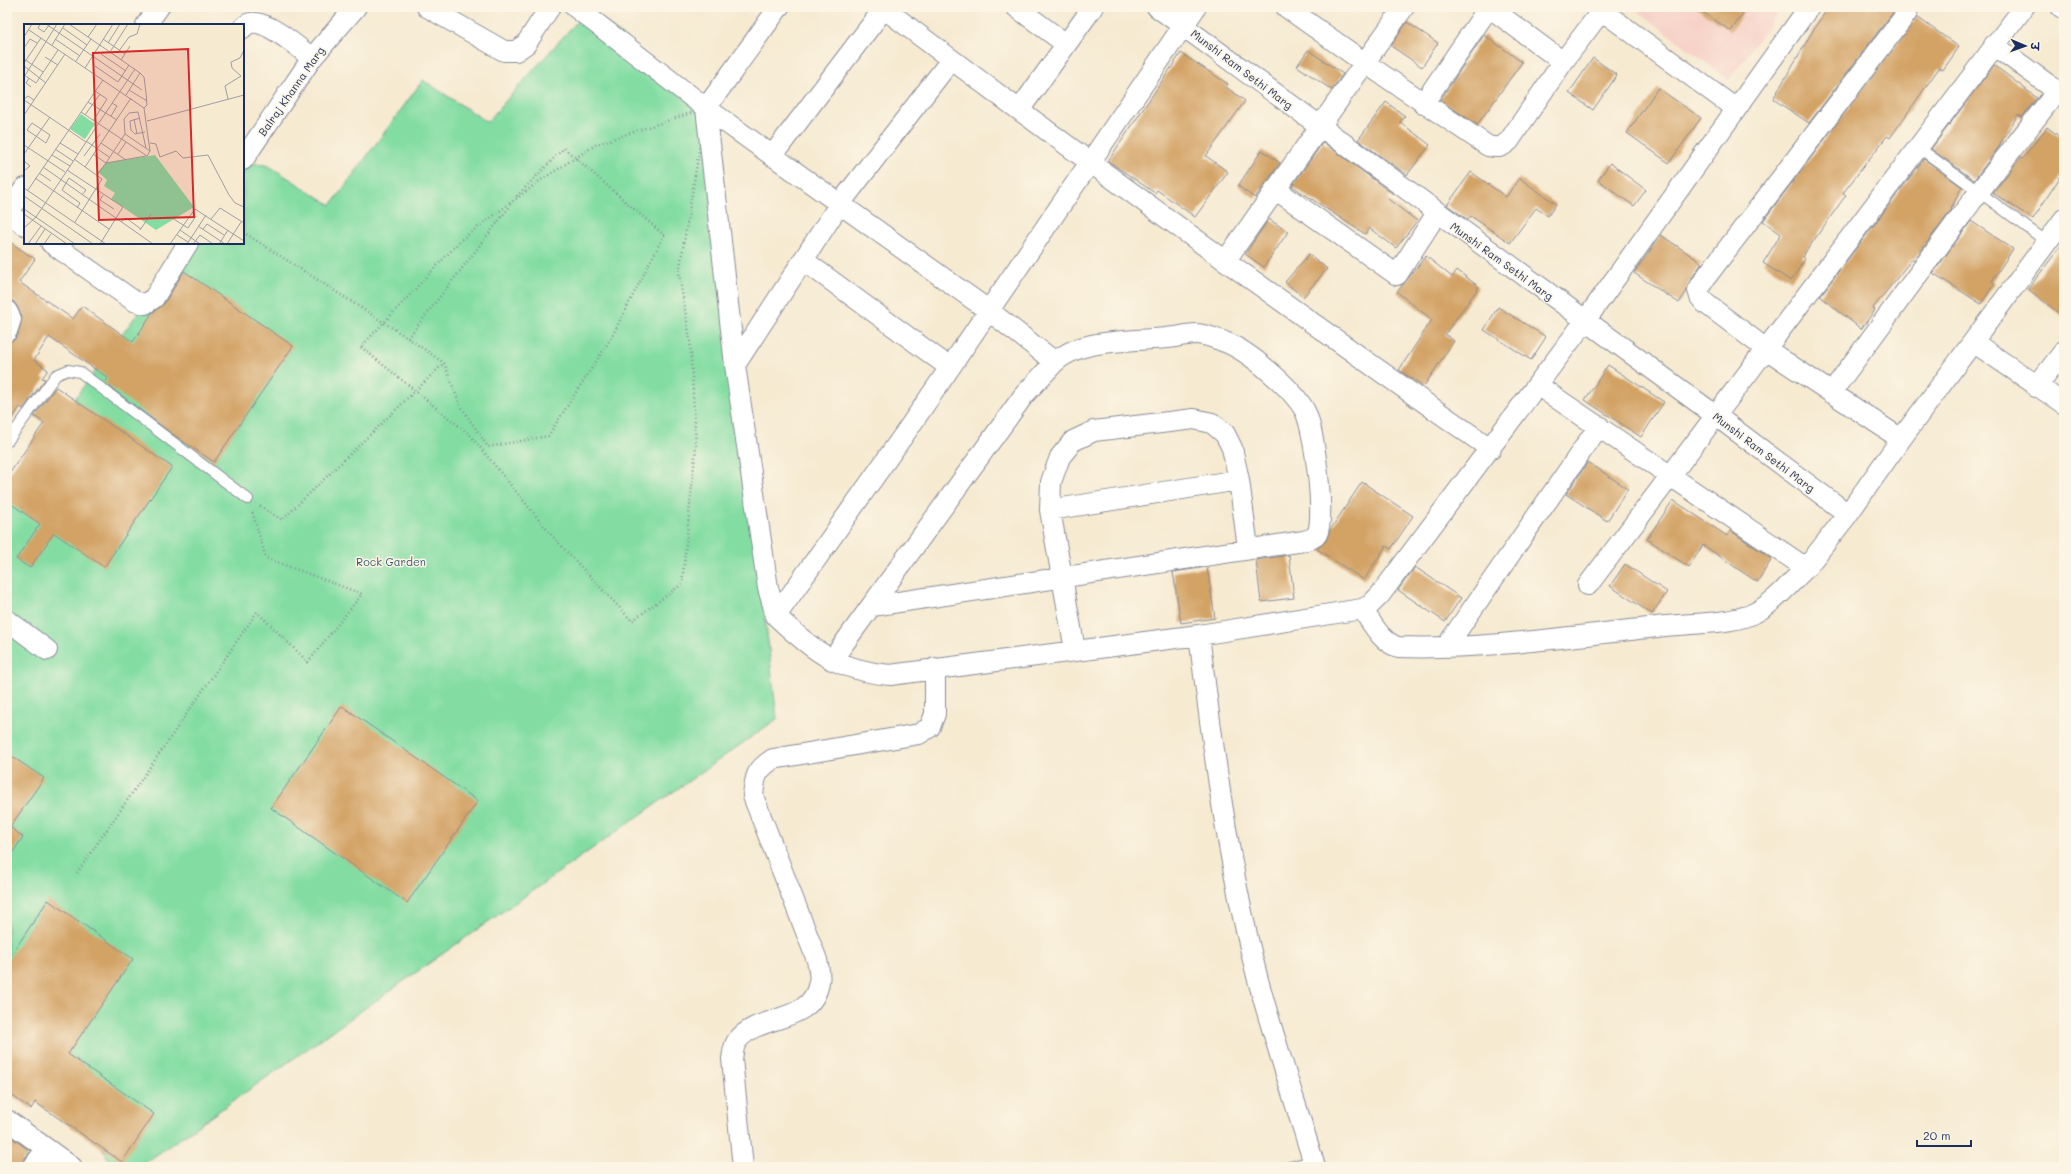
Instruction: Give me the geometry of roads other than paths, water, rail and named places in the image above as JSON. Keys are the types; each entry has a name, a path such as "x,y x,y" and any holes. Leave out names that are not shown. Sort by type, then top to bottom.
{"street":[{"path":"147,24 159,7"},
{"name":"Balraj Khanna Marg","path":"244,159 312,58 356,7"},
{"path":"427,7 504,50 516,51 526,44 550,7"},
{"path":"575,7 706,108 839,205 988,310 1055,362"},
{"path":"779,7 706,108 735,365 768,588 776,616 801,640 832,660 850,668 890,675 1200,635 1362,609 1370,605 1380,595 1585,321 1810,7"},
{"path":"772,156 884,7 951,60 1020,109 1090,162 1490,449"},
{"path":"1016,7 1066,44"},
{"path":"1020,109 1093,7"},
{"name":"Munshi Ram Sethi Marg","path":"1157,7 1318,127 1715,415 1848,514"},
{"path":"776,616 908,429 1196,7"},
{"path":"1226,260 1318,127 1365,64 1404,7"},
{"path":"1423,104 1489,7 1563,62"},
{"path":"1588,585 2024,7"},
{"path":"1297,10 1365,64 1488,146 1497,148 1503,147 1509,141 1599,9 1736,109"},
{"path":"1901,439 1766,349 1705,303 1700,297 1698,290 1706,277 1907,13"},
{"path":"244,27 246,24 255,22 264,24 312,58"},
{"path":"1831,393 1980,191 2061,94 1994,45"},
{"path":"735,365 839,205 951,60"},
{"path":"24,189 7,213 24,224"},
{"path":"1275,189 1397,275 1436,213"},
{"path":"1362,609 1384,640 1390,645 1398,647 1446,648 1706,622 1750,615 1768,604 1806,568 1848,514 1901,439 2064,219"},
{"path":"52,244 134,301 145,304 154,298 187,244"},
{"path":"803,260 949,367"},
{"path":"7,311 11,319 7,331"},
{"path":"832,660 1024,395 1065,353 1105,343 1197,334 1233,346 1261,364 1296,399 1305,411 1311,429 1316,459 1319,527 1313,538 1304,541 1248,548 1062,578 872,606"},
{"path":"1973,342 2036,387 2064,404"},
{"path":"2036,387 2064,351"},
{"path":"1537,385 1671,474 1806,568"},
{"path":"1075,650 1050,510 1051,482 1060,457 1073,441 1094,430 1194,419 1212,423 1225,434 1232,448 1239,480 1248,548"},
{"path":"1446,648 1599,426"},
{"path":"1050,510 1239,480"},
{"path":"7,620 47,650"},
{"path":"1200,635 1217,779 1237,887 1257,976 1314,1164"},
{"path":"742,1167 732,1059 736,1042 746,1032 801,1011 815,998 820,980 817,960 754,796 754,780 760,767 773,759 919,734 930,727 935,714 935,668"},
{"path":"7,1120 72,1167"},
{"path":"33,1167 46,1149"}],"lane":[{"path":"1918,146 2047,242"},
{"path":"7,442 56,375 68,370 80,372 248,499"},
{"path":"1289,1167 1314,1164"}],"park label":[{"name":"Rock Garden","path":"391,561"}]}
